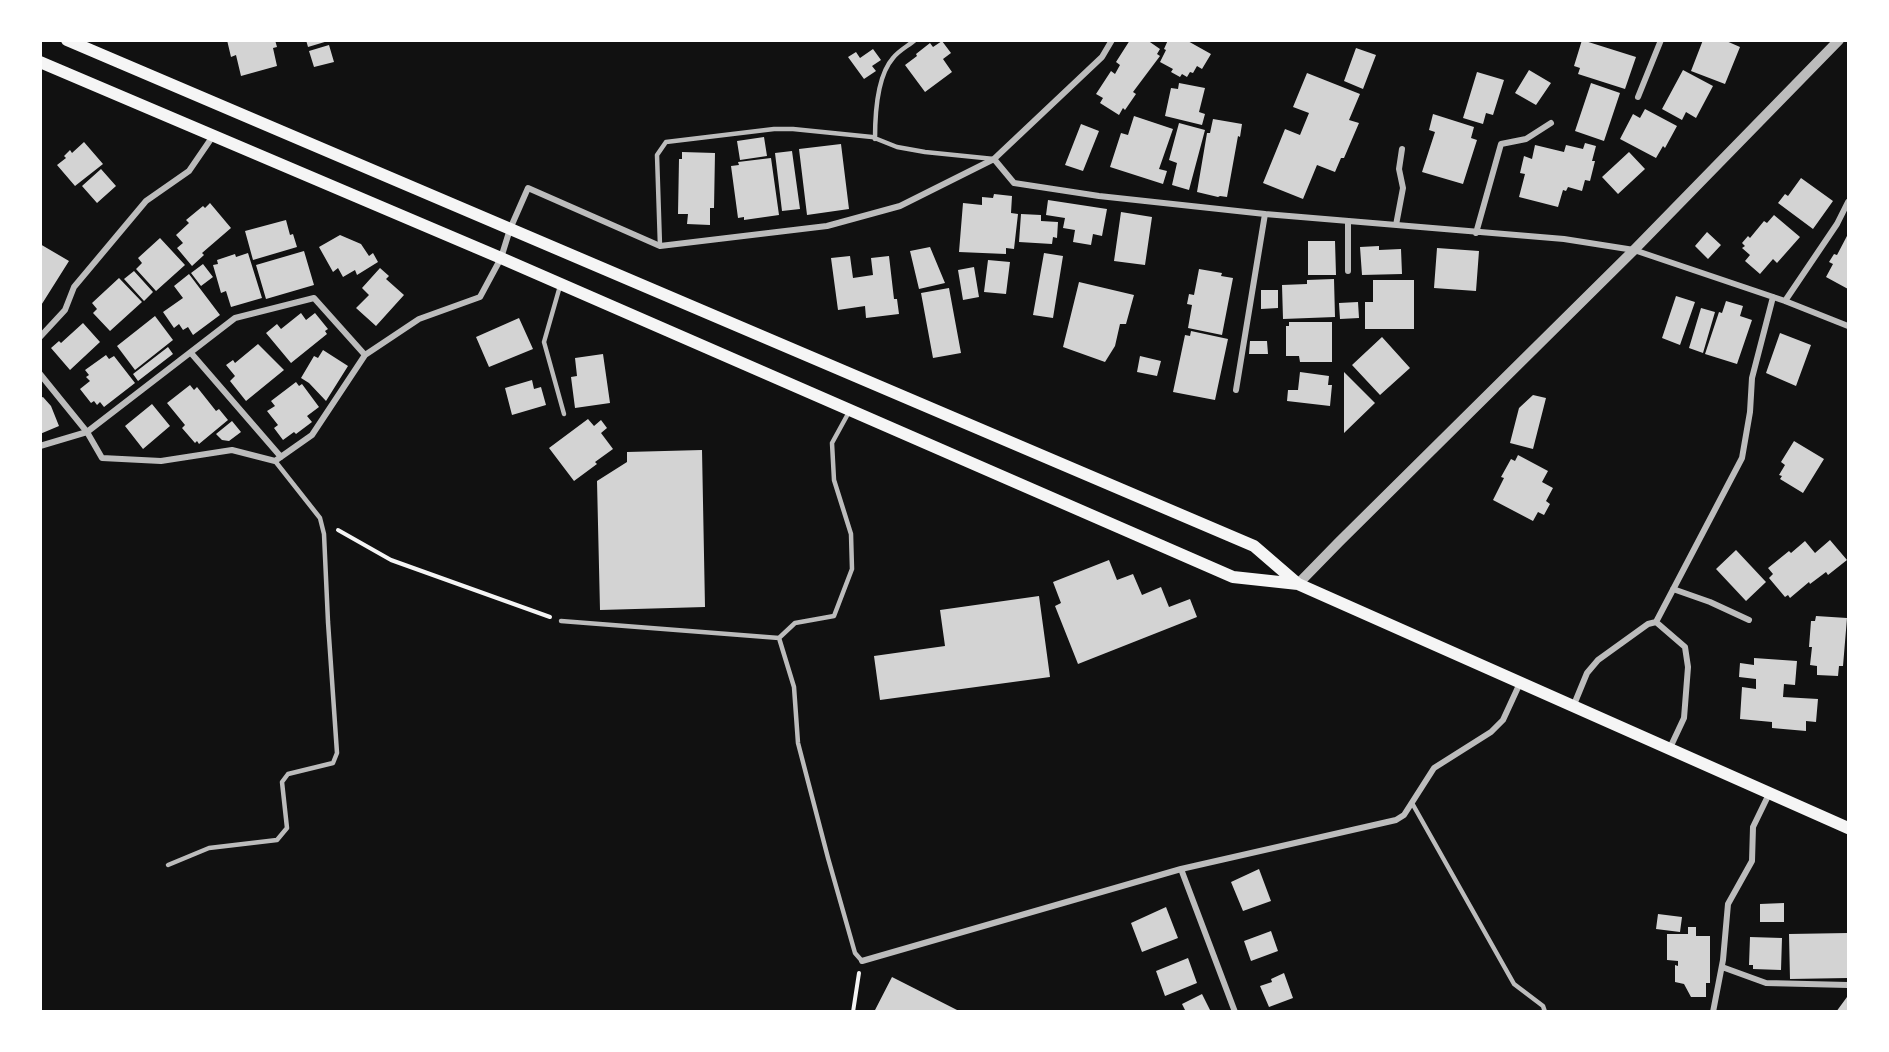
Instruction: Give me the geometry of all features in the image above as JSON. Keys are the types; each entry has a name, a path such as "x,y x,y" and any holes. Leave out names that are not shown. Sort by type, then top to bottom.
{"main road":[{"path":"67,40 1254,546 1298,584 1848,828"},
{"path":"40,62 501,258 1233,577 1298,584"}],"street":[{"path":"40,374 87,432 102,458 161,461 232,450 278,459 312,435 365,355 419,319 480,297 501,258 510,229 528,188 660,246 827,226 900,206 994,159 1102,57 1112,40"},
{"path":"1638,96 1661,40"},
{"path":"1298,584 1634,250 1839,40"},
{"path":"1476,232 1502,144 1526,139 1551,123"},
{"path":"40,337 65,310 74,287 146,201 189,171 213,136"},
{"path":"1396,225 1402,188 1399,169 1402,149"},
{"path":"994,159 1014,183 1099,196 1265,214 1564,239 1634,250 1785,301 1848,326"},
{"path":"1785,301 1837,224 1848,202"},
{"path":"1236,390 1265,214"},
{"path":"1348,221 1348,272"},
{"path":"1573,707 1587,673 1598,660 1648,624 1656,622 1742,458 1750,412 1752,378 1773,297"},
{"path":"40,446 87,432 235,318 314,298 365,355"},
{"path":"191,353 278,459"},
{"path":"1673,589 1710,602 1749,620"},
{"path":"1656,622 1685,647 1688,667 1684,718 1668,750"},
{"path":"862,961 1181,869 1396,820 1404,815 1434,768 1491,732 1503,720 1520,683"},
{"path":"1713,1011 1722,967 1728,904 1752,861 1753,826 1770,793"},
{"path":"1181,869 1235,1011"},
{"path":"1722,967 1766,983 1848,985"}],"lane":[{"path":"875,139 876,109 888,64 894,56 915,40"},
{"path":"660,246 657,155 666,142 774,129 794,129 875,139 897,147 924,152 994,159"},
{"path":"560,284 544,342 564,414"},
{"path":"561,621 779,638 795,623 834,616 852,569 851,534 834,480 832,443 850,410"},
{"path":"168,865 209,848 277,840 287,828 282,782 288,774 333,763 337,753 324,534 320,519 278,459"},
{"path":"779,638 794,687 801,755 852,943 855,953 862,961"},
{"path":"1412,803 1514,984 1543,1006 1545,1011"}],"path":[{"path":"320,519 391,560 561,621"},
{"path":"853,1011 862,961"}],"building":[{"path":"227,40 275,40 277,47 273,48 277,66 241,76 236,55 231,57"},
{"path":"306,40 328,40 328,41 308,47"},
{"path":"1130,40 1147,40 1160,49 1157,54 1160,56 1133,92 1136,94 1125,110 1123,108 1119,115 1100,103 1103,98 1096,94 1111,71 1115,74 1120,65 1116,62"},
{"path":"1168,40 1186,40 1211,54 1202,69 1197,66 1187,77 1182,74 1180,77 1171,72 1173,69 1160,62"},
{"path":"1582,40 1636,57 1625,89 1578,74 1580,68 1574,66"},
{"path":"1703,40 1724,40 1740,47 1725,84 1691,71"},
{"path":"942,41 951,53 943,59 952,72 925,92 905,65 930,43 933,47"},
{"path":"329,45 334,62 314,67 309,51"},
{"path":"1356,48 1376,55 1363,89 1344,81"},
{"path":"873,49 881,60 872,66 876,71 864,79 848,57 856,52 860,58"},
{"path":"1529,70 1551,83 1536,105 1515,93"},
{"path":"1683,70 1713,86 1696,118 1686,112 1682,120 1662,109"},
{"path":"1477,72 1504,80 1493,115 1486,113 1483,124 1463,118"},
{"path":"1307,73 1360,94 1349,120 1359,123 1344,158 1341,158 1335,172 1317,165 1303,199 1263,183 1285,129 1300,135 1309,113 1293,107"},
{"path":"1179,83 1205,88 1199,112 1205,114 1202,125 1165,116 1171,88 1178,89"},
{"path":"1591,83 1620,93 1604,141 1575,131"},
{"path":"1645,109 1677,126 1665,148 1663,146 1656,158 1620,139 1633,114 1640,118"},
{"path":"1433,114 1474,127 1471,138 1477,140 1463,184 1422,172 1435,132 1429,130"},
{"path":"1134,116 1173,129 1159,169 1167,171 1163,184 1110,167 1121,133 1128,135"},
{"path":"1213,119 1242,124 1227,197 1197,192 1207,133 1210,133"},
{"path":"1179,123 1205,130 1189,190 1172,185 1177,163 1169,160"},
{"path":"1081,124 1099,131 1083,171 1065,165"},
{"path":"764,137 767,156 740,160 737,141"},
{"path":"84,142 103,164 75,186 57,165 66,158 64,156 70,150 72,153"},
{"path":"1585,143 1596,146 1590,181 1585,180 1582,191 1568,187 1566,191 1563,190 1558,207 1519,197 1525,174 1520,173 1524,156 1532,159 1535,145 1564,152 1566,145 1583,149"},
{"path":"841,144 849,209 807,215 799,149"},
{"path":"792,151 800,209 782,211 775,153"},
{"path":"682,152 715,153 714,208 710,208 710,225 687,224 688,214 678,214 679,159 682,159"},
{"path":"1629,152 1645,169 1618,194 1602,177"},
{"path":"771,158 779,215 744,220 744,217 738,218 731,166 739,165 738,162"},
{"path":"101,169 116,186 97,203 82,186"},
{"path":"1801,178 1833,201 1813,229 1778,203 1785,194 1788,196"},
{"path":"994,194 1012,196 1011,213 1018,214 1014,249 1006,248 1006,254 959,252 963,203 982,205 982,197 993,198"},
{"path":"1048,200 1107,209 1102,236 1093,234 1091,245 1073,242 1075,230 1063,228 1065,218 1046,215"},
{"path":"210,203 231,228 202,253 204,255 192,266 177,248 183,243 176,235 189,223 186,220"},
{"path":"1121,212 1152,217 1145,265 1114,261"},
{"path":"1021,214 1041,215 1041,221 1058,222 1057,238 1053,237 1052,244 1019,242"},
{"path":"1774,215 1800,237 1777,263 1773,259 1760,274 1745,261 1750,255 1742,248 1745,246 1742,243 1748,236 1750,238 1764,221 1767,223"},
{"path":"286,220 290,235 293,234 297,247 253,260 245,231"},
{"path":"1707,232 1721,245 1708,259 1695,246"},
{"path":"1848,234 1848,289 1826,277 1833,264 1829,262 1834,254 1837,255"},
{"path":"340,235 361,244 369,256 373,253 378,262 357,275 355,270 343,277 338,268 333,272 319,247"},
{"path":"160,238 185,265 156,291 136,269 142,263 138,258"},
{"path":"1308,241 1335,241 1336,275 1308,275"},
{"path":"40,244 69,261 40,307"},
{"path":"1379,246 1379,250 1401,249 1402,274 1362,275 1360,247"},
{"path":"930,247 945,283 919,289 910,251"},
{"path":"1437,248 1479,251 1476,291 1434,288"},
{"path":"304,251 314,285 266,299 256,265"},
{"path":"248,253 262,298 231,307 226,291 221,293 213,265 218,264 217,260 235,254 236,257"},
{"path":"1044,253 1063,256 1053,318 1033,315"},
{"path":"850,256 853,278 873,275 871,258 889,256 894,299 897,299 899,314 866,318 865,306 838,310 831,258"},
{"path":"988,260 1010,262 1006,294 984,292"},
{"path":"203,264 213,277 201,286 191,273"},
{"path":"974,267 979,297 963,300 958,270"},
{"path":"380,268 389,276 386,279 404,295 376,326 356,308 369,295 362,288"},
{"path":"1199,269 1222,273 1221,276 1233,278 1222,335 1188,328 1192,305 1187,304 1189,294 1194,295"},
{"path":"134,271 153,292 144,301 124,279"},
{"path":"189,274 220,315 193,335 188,327 183,330 179,324 174,328 163,312 183,298 174,286"},
{"path":"119,278 142,302 110,331 93,313 97,309 92,303"},
{"path":"1334,279 1335,317 1283,319 1282,285 1307,284 1307,280"},
{"path":"1373,280 1414,280 1414,329 1365,329 1365,302 1373,302"},
{"path":"1079,282 1134,295 1126,324 1120,324 1115,346 1105,362 1063,347"},
{"path":"949,288 961,353 933,358 921,293"},
{"path":"1261,290 1278,290 1278,308 1261,309"},
{"path":"1676,296 1695,302 1680,345 1662,338"},
{"path":"1726,301 1743,306 1740,316 1752,320 1737,364 1705,354 1719,312 1722,313"},
{"path":"1358,302 1359,318 1340,319 1339,303"},
{"path":"1701,308 1715,312 1703,353 1689,348"},
{"path":"301,313 306,320 315,313 328,329 325,331 327,334 291,363 266,333 277,324 281,329"},
{"path":"155,316 173,340 135,370 117,346"},
{"path":"519,318 533,349 489,367 476,337"},
{"path":"1289,322 1332,322 1332,362 1300,362 1299,356 1286,356 1286,326 1289,326"},
{"path":"83,323 100,342 70,370 51,348 59,341 61,343"},
{"path":"1191,331 1228,339 1215,400 1173,392 1185,335 1190,336"},
{"path":"1780,333 1811,345 1796,386 1766,373"},
{"path":"1382,337 1410,368 1380,395 1352,365"},
{"path":"1250,341 1267,341 1268,354 1249,354"},
{"path":"258,344 284,370 246,401 230,381 235,376 226,365 233,360 235,363"},
{"path":"168,347 173,354 138,381 133,374"},
{"path":"323,350 348,366 326,401 301,378 314,356 318,358"},
{"path":"603,354 610,403 575,408 571,377 577,376 575,358"},
{"path":"106,355 109,359 114,356 135,383 104,407 100,402 97,405 94,401 91,403 80,389 90,381 86,377 89,375 85,370"},
{"path":"1140,356 1161,361 1157,376 1137,372"},
{"path":"1300,372 1329,376 1328,385 1332,385 1330,406 1287,401 1288,390 1298,390"},
{"path":"1344,372 1375,403 1344,433"},
{"path":"532,380 534,389 541,387 546,405 512,415 505,388"},
{"path":"296,382 299,386 302,384 319,407 307,416 312,422 283,440 274,428 278,425 267,411 275,406 271,401"},
{"path":"190,385 194,390 197,387 216,411 219,409 228,420 199,444 197,441 195,443 182,428 185,425 167,403"},
{"path":"1533,395 1546,398 1533,449 1510,443 1519,408"},
{"path":"43,397 51,406 59,426 40,434 40,398"},
{"path":"152,404 170,426 143,449 125,426"},
{"path":"588,419 594,426 601,420 607,428 601,433 613,449 574,481 549,448"},
{"path":"232,421 241,432 229,441 222,440 216,434"},
{"path":"1794,441 1824,459 1803,493 1780,479 1782,476 1779,475 1785,465 1781,462"},
{"path":"702,450 705,607 600,610 597,481 627,462 627,452"},
{"path":"1518,455 1548,471 1542,482 1553,488 1546,501 1550,504 1544,515 1538,512 1533,521 1493,500 1504,478 1501,477 1511,459 1515,461"},
{"path":"1830,540 1847,560 1828,575 1826,572 1810,584 1809,582 1790,598 1788,595 1785,597 1769,578 1773,574 1768,568 1805,541 1815,553"},
{"path":"1736,550 1766,582 1746,601 1716,569"},
{"path":"1109,560 1117,580 1133,574 1142,595 1161,587 1169,607 1190,599 1197,617 1078,664 1055,606 1061,603 1053,582"},
{"path":"1039,596 1050,677 880,700 874,656 945,646 940,610"},
{"path":"1816,616 1847,618 1843,666 1839,666 1838,676 1817,675 1817,666 1810,665 1811,621 1815,621"},
{"path":"1754,658 1797,661 1795,685 1784,684 1783,697 1818,699 1816,722 1806,721 1806,731 1772,728 1772,722 1740,719 1742,687 1756,689 1756,679 1739,677 1740,663 1754,665"},
{"path":"1259,869 1271,901 1243,911 1231,882"},
{"path":"1784,903 1784,922 1760,922 1760,904"},
{"path":"1166,907 1178,938 1142,952 1131,923"},
{"path":"1658,914 1682,917 1680,932 1656,929"},
{"path":"1688,927 1696,927 1696,936 1710,936 1710,983 1706,983 1706,997 1691,997 1684,984 1675,982 1675,965 1678,966 1678,961 1667,960 1667,934 1688,934"},
{"path":"1271,931 1278,951 1251,961 1244,941"},
{"path":"1848,933 1848,978 1790,979 1789,934"},
{"path":"1750,937 1782,938 1781,970 1753,969 1753,965 1749,965"},
{"path":"1188,958 1197,983 1165,996 1156,971"},
{"path":"1284,973 1293,998 1269,1007 1260,986 1272,982 1271,979"},
{"path":"892,977 961,1012 874,1012"},
{"path":"1202,994 1211,1012 1186,1012 1182,1004"},
{"path":"1847,997 1848,1012 1836,1012"}]}
